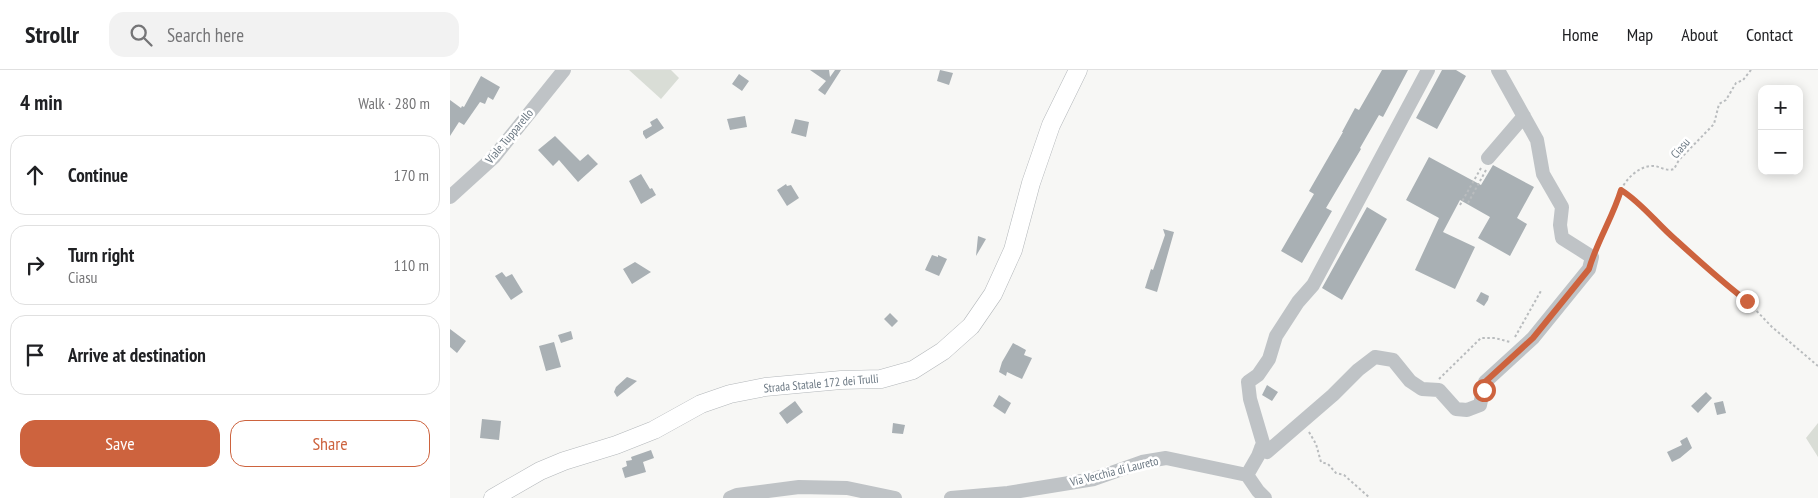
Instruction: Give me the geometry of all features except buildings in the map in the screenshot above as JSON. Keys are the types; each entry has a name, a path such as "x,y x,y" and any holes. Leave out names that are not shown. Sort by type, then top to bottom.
{"main road":[{"name":"Strada Statale 172 dei Trulli","path":"493,498 540,471 654,430 701,404 730,394 765,387 841,380 881,379 912,370 943,351 970,326 993,294 1013,250 1031,182 1051,125 1078,70"},
{"name":"Strada Statale 172 dei Trulli","path":"1064,100 1085,70"}],"street":[{"name":"Viale Tupparello","path":"450,197 494,157 564,70"},
{"path":"1265,498 1247,475 1263,443 1250,399 1248,382 1258,375 1269,358 1276,336 1298,302 1313,285 1428,70"},
{"path":"1261,448 1267,452 1375,357 1393,360 1410,381 1422,389 1439,390 1456,409 1467,410 1480,405 1485,382 1533,338 1589,269 1592,257 1562,238 1560,225 1562,207 1543,174 1538,140 1498,70"},
{"path":"1488,157 1524,116"},
{"name":"Via Vecchia di Laureto","path":"951,498 1008,493 1094,478 1142,462 1166,458 1247,475"},
{"path":"730,498 737,495 799,487 847,488 896,498"}],"path":[{"name":"Ciasu","path":"1621,190 1626,181 1639,170 1652,166 1668,171 1674,169 1679,160 1714,124 1719,104 1726,100 1736,83 1743,80 1751,70"},
{"path":"1460,205 1488,157 1493,159 1468,203"},
{"path":"1592,257 1616,208 1621,190 1637,202 1721,281 1747,301 1772,327 1818,366"},
{"path":"1422,389 1436,381 1481,338 1495,338 1511,342 1517,335 1542,289"},
{"path":"1302,422 1316,444 1322,462 1328,464 1336,473 1344,475 1370,498"}],"shaded area":[{"path":"629,70 671,70 679,78 661,99"},
{"path":"1818,423 1818,457 1806,438"}],"route":[{"path":"1484,390 1485,382 1533,338 1589,269 1592,257 1616,208 1621,190 1637,202 1721,281 1747,301"}]}
